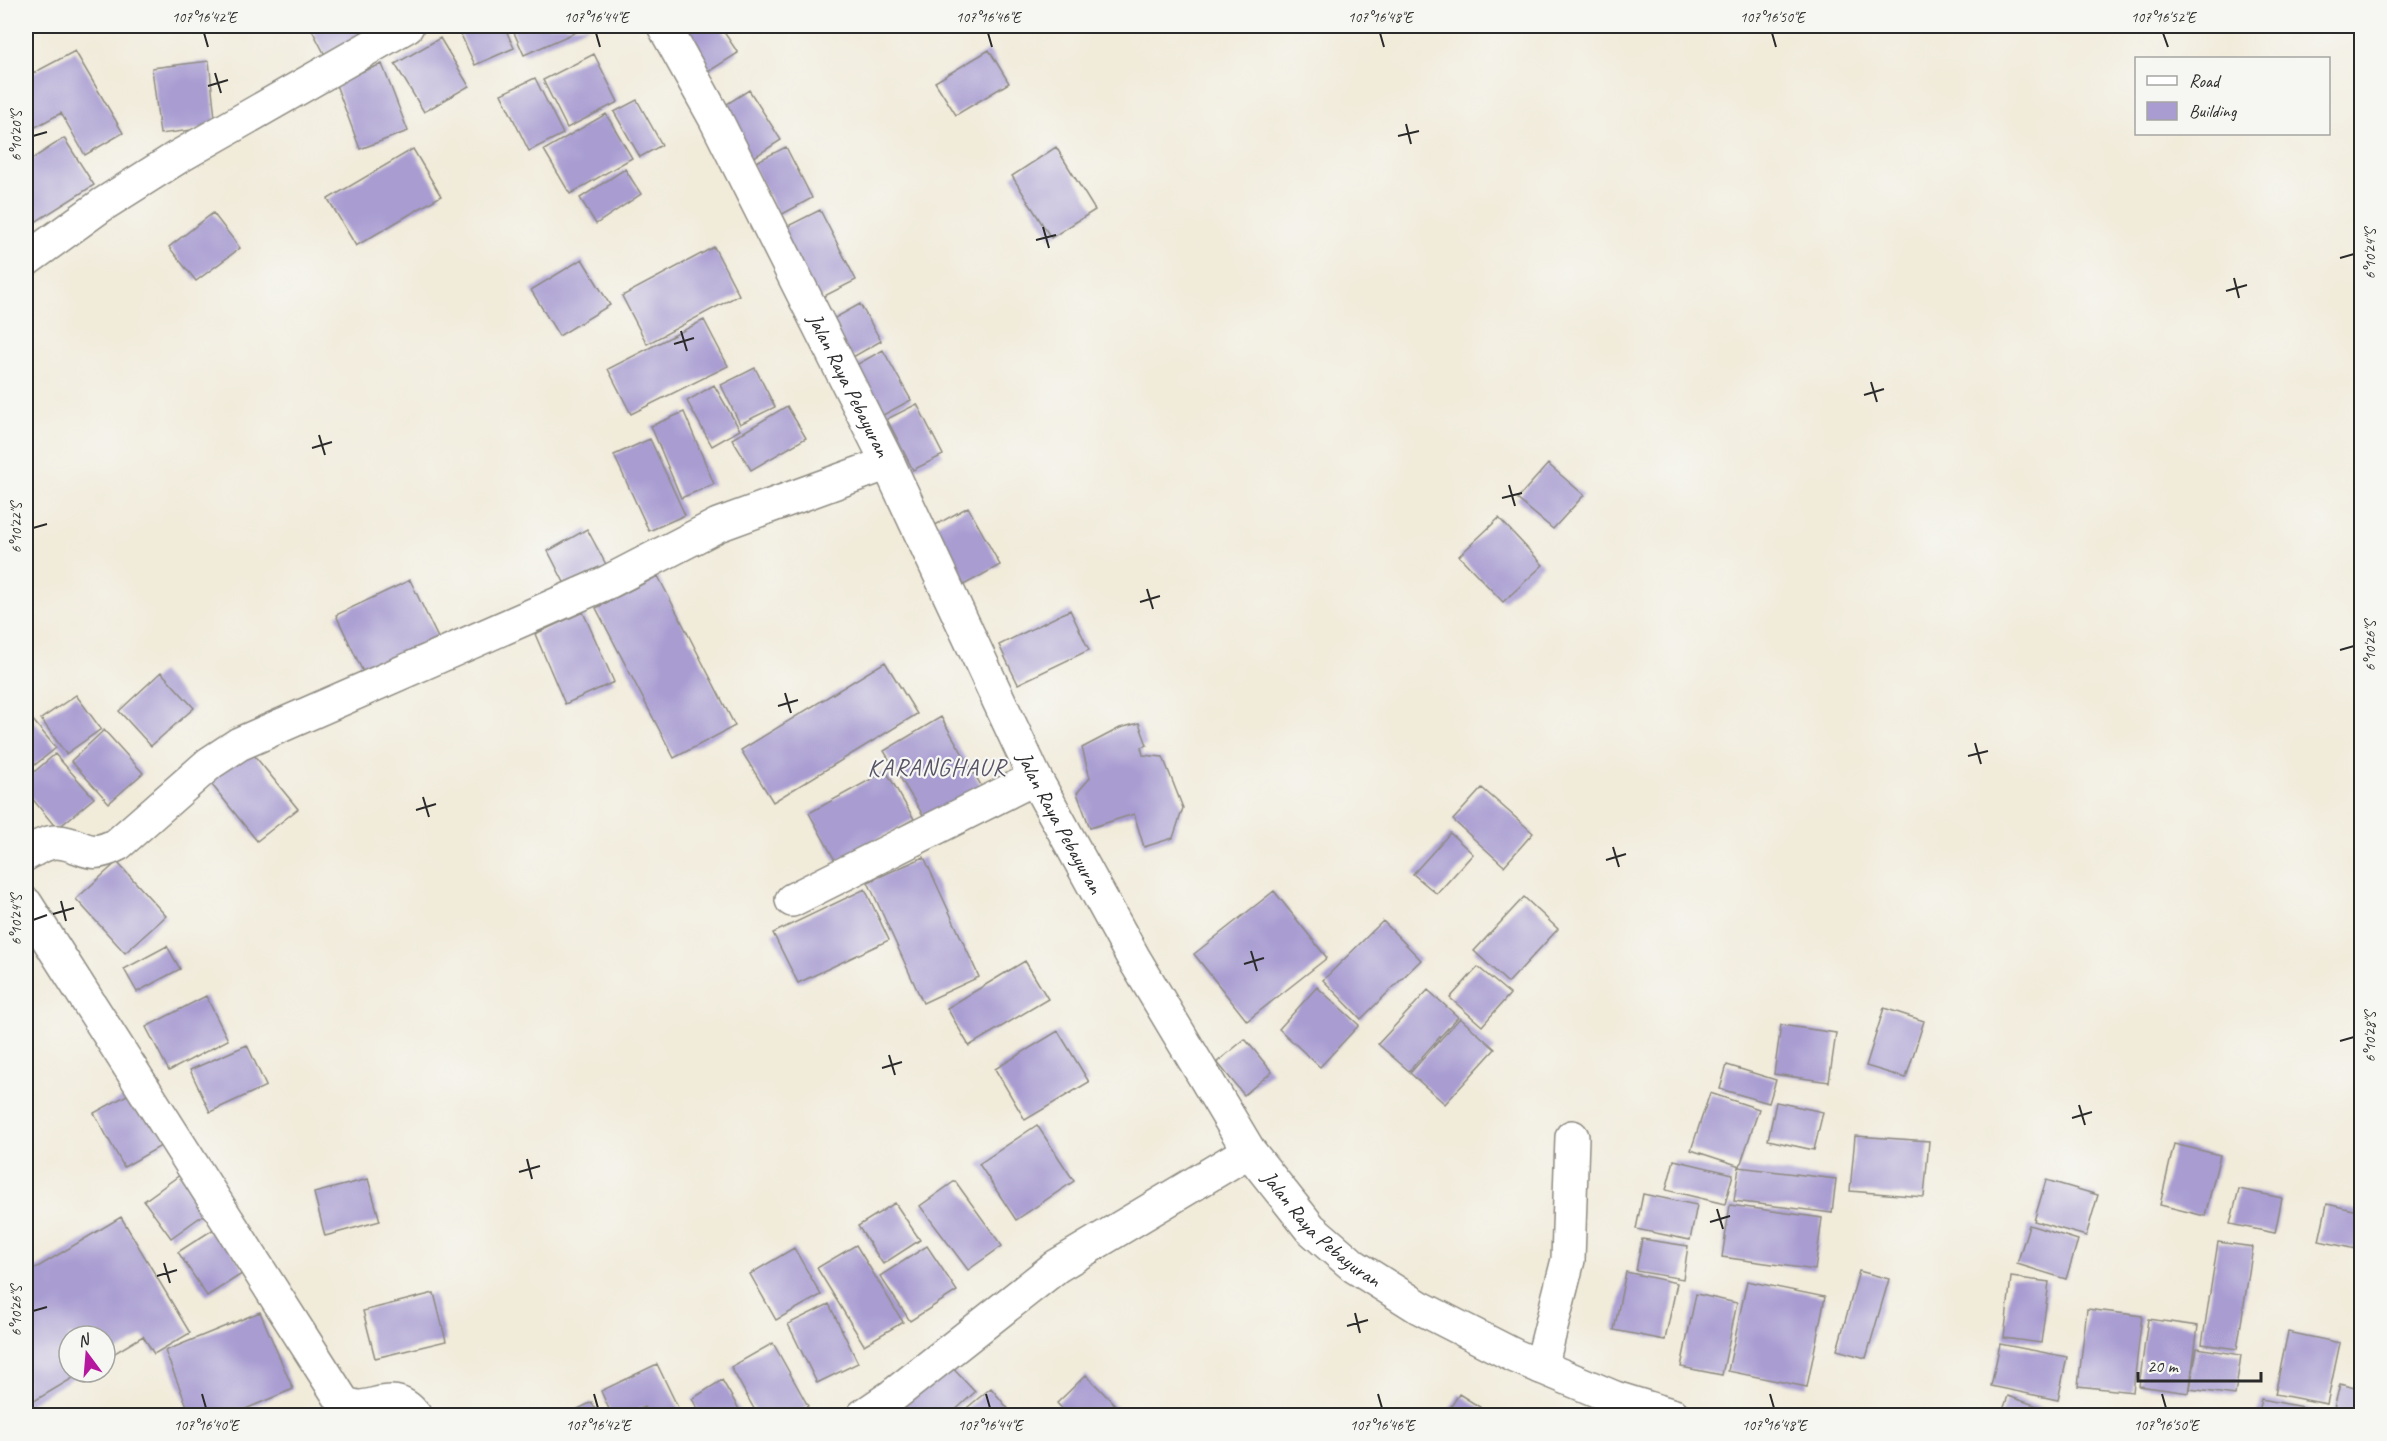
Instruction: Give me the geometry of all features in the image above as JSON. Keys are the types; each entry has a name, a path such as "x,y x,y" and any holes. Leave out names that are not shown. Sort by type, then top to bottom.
{"street":[{"path":"26,260 102,205 178,157 407,26"},
{"name":"Jalan Raya Pebayuran","path":"664,26 716,118 888,463 1035,778 1133,957 1249,1151 1310,1228 1354,1266 1419,1307 1541,1367 1609,1407 1674,1416"},
{"path":"26,854 57,842 86,852 103,852 118,844 210,763 239,744 608,582 718,525 888,463"},
{"path":"792,900 1035,778"},
{"path":"26,904 343,1402 361,1407 395,1401 408,1406 416,1416"},
{"path":"1541,1367 1568,1260 1572,1137"},
{"path":"863,1416 891,1397 1057,1266 1249,1151"}],"building":[{"path":"310,26 358,26 363,36 325,55"},
{"path":"457,26 504,26 514,48 475,65"},
{"path":"511,26 590,26 524,55"},
{"path":"677,26 720,26 738,53 703,75"},
{"path":"440,38 469,86 424,112 395,64"},
{"path":"989,50 1009,83 956,115 935,82"},
{"path":"75,51 123,133 85,155 61,113 30,130 26,121 26,77"},
{"path":"594,54 618,102 567,128 543,80"},
{"path":"209,61 216,127 160,134 152,68"},
{"path":"382,64 408,131 360,149 335,82"},
{"path":"535,78 563,134 529,151 501,94"},
{"path":"749,90 781,140 748,161 716,111"},
{"path":"637,100 662,145 640,157 614,112"},
{"path":"606,114 632,158 570,194 544,150"},
{"path":"64,138 94,185 29,226 26,220 26,163"},
{"path":"786,147 812,198 779,216 752,164"},
{"path":"1056,147 1095,210 1051,238 1012,176"},
{"path":"413,149 441,196 356,246 328,199"},
{"path":"625,169 641,194 596,224 580,198"},
{"path":"820,210 856,280 813,302 778,231"},
{"path":"213,213 240,248 196,281 169,247"},
{"path":"714,247 739,295 647,344 622,296"},
{"path":"582,259 610,305 559,336 531,290"},
{"path":"860,304 881,341 846,361 824,324"},
{"path":"704,320 728,366 631,414 608,369"},
{"path":"883,350 911,400 874,420 847,370"},
{"path":"755,368 775,407 740,424 721,385"},
{"path":"714,385 740,430 712,446 687,401"},
{"path":"917,404 943,455 913,470 887,419"},
{"path":"787,406 806,438 751,470 732,439"},
{"path":"684,412 714,484 681,498 651,426"},
{"path":"650,439 685,515 649,531 614,455"},
{"path":"1548,464 1584,495 1553,529 1517,499"},
{"path":"968,507 1000,565 960,587 928,529"},
{"path":"1499,518 1543,565 1503,602 1459,556"},
{"path":"587,529 609,570 569,592 548,551"},
{"path":"658,576 735,726 674,758 596,608"},
{"path":"410,580 438,638 364,674 336,615"},
{"path":"1070,610 1089,650 1018,684 999,645"},
{"path":"583,612 614,682 565,704 535,634"},
{"path":"885,662 917,714 773,802 741,750"},
{"path":"161,672 194,708 151,746 119,711"},
{"path":"76,695 101,729 66,754 41,719"},
{"path":"27,713 56,748 26,772 26,715"},
{"path":"941,717 985,792 929,825 884,751"},
{"path":"1139,723 1147,745 1141,747 1143,755 1163,757 1183,808 1173,838 1144,847 1134,814 1090,828 1077,793 1090,778 1082,748 1120,728"},
{"path":"104,730 143,773 109,803 71,761"},
{"path":"249,749 298,809 257,841 209,781"},
{"path":"55,754 94,798 57,829 26,791 26,779"},
{"path":"886,771 914,819 836,862 809,813"},
{"path":"1482,788 1533,833 1504,866 1453,820"},
{"path":"1450,833 1473,854 1437,894 1413,874"},
{"path":"924,857 979,977 923,1003 868,882"},
{"path":"117,862 166,916 125,953 76,899"},
{"path":"865,889 889,940 798,983 773,933"},
{"path":"1274,891 1327,958 1247,1021 1194,954"},
{"path":"1524,897 1558,929 1508,983 1474,951"},
{"path":"1383,921 1421,960 1361,1019 1323,980"},
{"path":"167,946 180,969 137,992 124,969"},
{"path":"1025,961 1048,999 969,1046 947,1008"},
{"path":"1478,967 1510,994 1482,1026 1450,998"},
{"path":"1317,987 1359,1025 1320,1067 1279,1029"},
{"path":"1428,990 1458,1017 1409,1071 1378,1044"},
{"path":"206,996 228,1040 169,1071 146,1027"},
{"path":"1884,1008 1924,1021 1906,1078 1866,1066"},
{"path":"1460,1018 1495,1049 1445,1104 1410,1073"},
{"path":"1781,1025 1836,1033 1829,1082 1774,1074"},
{"path":"1058,1031 1089,1082 1025,1120 995,1069"},
{"path":"1245,1039 1272,1072 1244,1095 1217,1062"},
{"path":"247,1045 266,1086 210,1112 190,1070"},
{"path":"1727,1065 1776,1080 1769,1103 1720,1089"},
{"path":"138,1089 168,1142 124,1167 94,1113"},
{"path":"1710,1093 1759,1109 1740,1166 1691,1150"},
{"path":"1776,1102 1823,1112 1814,1150 1768,1140"},
{"path":"1037,1125 1074,1181 1016,1220 979,1164"},
{"path":"1855,1136 1929,1141 1924,1197 1850,1191"},
{"path":"2174,1144 2220,1155 2205,1216 2160,1205"},
{"path":"1674,1160 1733,1174 1725,1204 1666,1190"},
{"path":"1739,1167 1836,1179 1832,1213 1734,1201"},
{"path":"184,1172 210,1210 171,1238 144,1201"},
{"path":"368,1179 380,1221 325,1236 314,1193"},
{"path":"2046,1180 2098,1195 2086,1236 2034,1221"},
{"path":"955,1181 1002,1246 968,1270 920,1206"},
{"path":"2239,1189 2282,1198 2275,1233 2230,1224"},
{"path":"1643,1194 1697,1205 1690,1240 1636,1229"},
{"path":"895,1203 920,1240 883,1264 858,1226"},
{"path":"2327,1204 2362,1212 2356,1249 2319,1241"},
{"path":"1730,1205 1822,1218 1815,1270 1722,1257"},
{"path":"121,1217 190,1333 154,1354 143,1336 117,1352 117,1324 57,1324 57,1384 63,1384 26,1406 26,1274"},
{"path":"2029,1225 2078,1240 2066,1279 2017,1264"},
{"path":"217,1227 245,1272 207,1296 178,1252"},
{"path":"1642,1239 1688,1246 1683,1279 1636,1271"},
{"path":"2218,1242 2253,1247 2237,1349 2202,1344"},
{"path":"856,1245 903,1322 864,1345 817,1268"},
{"path":"927,1246 957,1291 910,1321 880,1276"},
{"path":"794,1248 821,1295 776,1320 750,1274"},
{"path":"1859,1271 1889,1279 1866,1358 1837,1350"},
{"path":"1626,1272 1677,1283 1665,1340 1614,1330"},
{"path":"2011,1277 2049,1282 2041,1343 2004,1338"},
{"path":"1747,1281 1825,1297 1807,1387 1728,1371"},
{"path":"434,1293 446,1341 375,1358 363,1311"},
{"path":"1696,1294 1737,1303 1722,1375 1681,1367"},
{"path":"829,1304 858,1363 817,1383 788,1324"},
{"path":"2087,1309 2142,1316 2133,1392 2078,1386"},
{"path":"260,1312 293,1389 229,1416 191,1416 165,1351"},
{"path":"2148,1319 2198,1326 2189,1393 2139,1386"},
{"path":"2288,1332 2340,1343 2327,1404 2275,1394"},
{"path":"773,1343 808,1406 791,1416 758,1416 731,1367"},
{"path":"2000,1344 2067,1357 2058,1400 1991,1386"},
{"path":"2197,1348 2241,1355 2235,1395 2190,1389"},
{"path":"948,1363 975,1392 949,1416 904,1416 898,1409"},
{"path":"657,1364 682,1416 648,1416 644,1407 627,1416 612,1416 601,1391"},
{"path":"1086,1375 1126,1416 1069,1416 1057,1403"},
{"path":"722,1380 743,1416 702,1416 692,1399"},
{"path":"2340,1384 2362,1390 2362,1416 2332,1416"},
{"path":"991,1388 1014,1416 957,1416"},
{"path":"1459,1394 1494,1416 1445,1416"},
{"path":"2008,1396 2046,1409 2044,1416 2001,1416"},
{"path":"2261,1399 2324,1411 2323,1416 2257,1416"},
{"path":"592,1402 598,1416 564,1416"}],"district":[{"name":"KARANGHAUR","path":"937,767"}]}
